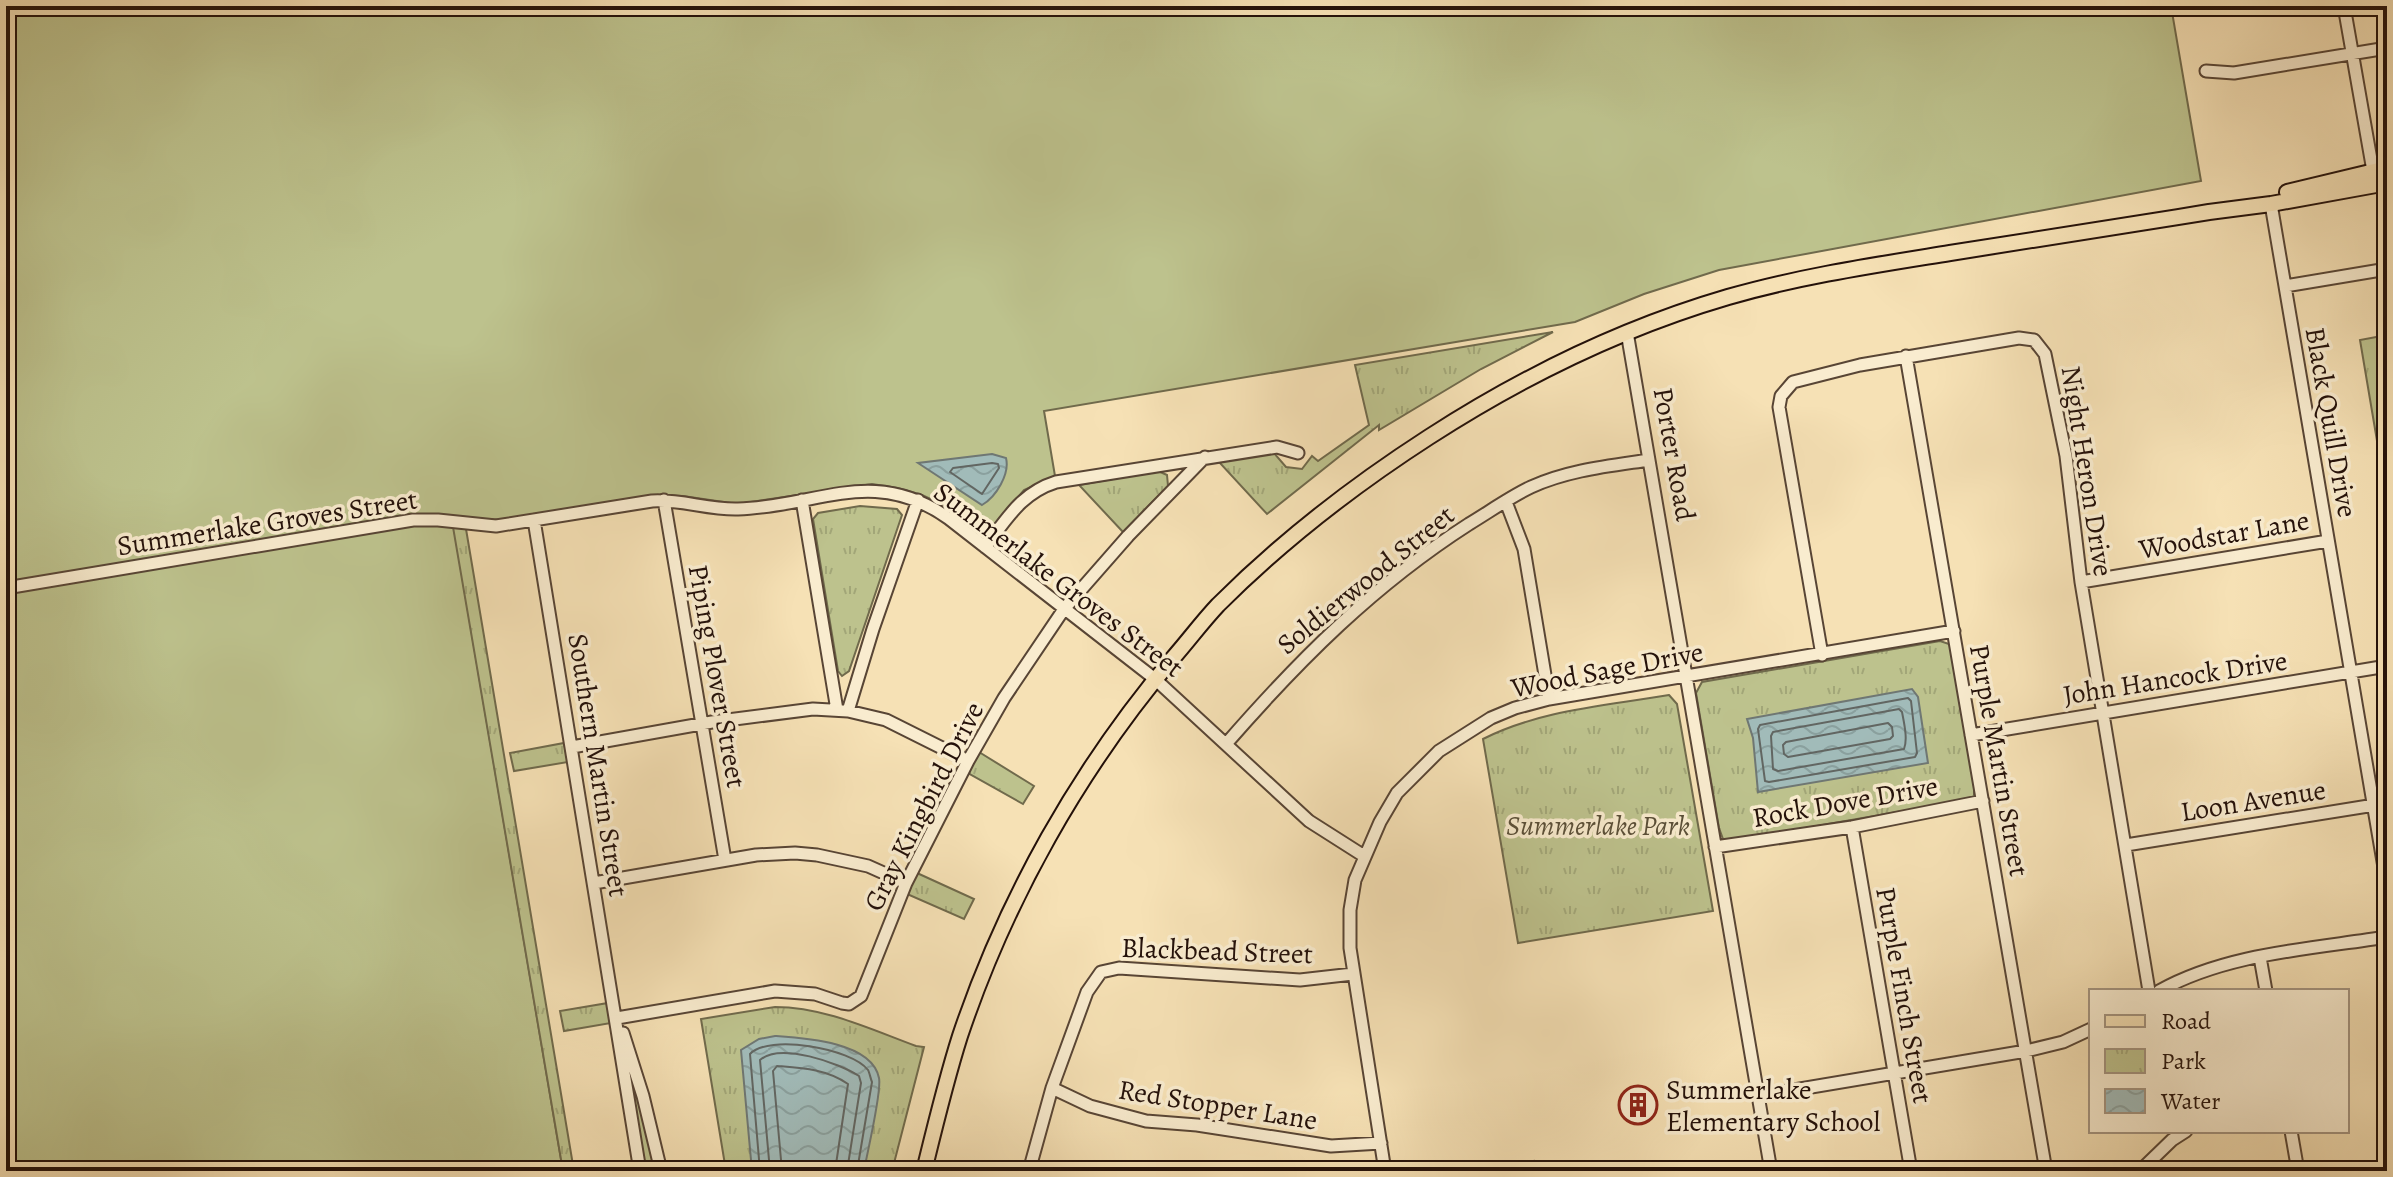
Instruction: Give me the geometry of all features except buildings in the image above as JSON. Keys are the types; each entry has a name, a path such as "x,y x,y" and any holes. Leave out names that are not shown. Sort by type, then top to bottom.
{"main road":[{"path":"2209,212 2380,169"},
{"path":"924,1171 960,1036 991,958 1038,857 1081,782 1155,679 1216,608 1273,554 1340,499 1474,408 1548,367 1627,332 1729,296 1835,271 2271,204 2387,183"}],"street":[{"path":"2344,6 2370,154 2380,169"},
{"path":"2206,71 2234,73 2387,48"},
{"name":"Black Quill Drive","path":"2271,204 2387,885"},
{"path":"2285,286 2387,269"},
{"name":"Porter Road","path":"1627,332 1771,1171"},
{"name":"Night Heron Drive","path":"1822,655 1779,407 1781,396 1793,382 1906,356 2019,338 2034,340 2045,354 2066,456 2081,582 2149,989"},
{"name":"Purple Martin Street","path":"1906,356 2046,1171"},
{"path":"985,547 1021,501 1041,487 1277,447 1298,453"},
{"name":"Gray Kingbird Drive","path":"617,1018 775,991 815,994 849,1004 861,996 906,883 1004,698 1064,609 1128,536 1205,457"},
{"name":"Soldierwood Street","path":"1226,744 1285,676 1337,626 1423,555 1529,487 1582,470 1649,460"},
{"name":"Summerlake Groves Street","path":"6,588 413,520 496,526 664,500 736,509 873,490 900,494 918,500 948,518 1155,679 1309,821 1364,856"},
{"name":"Piping Plover Street","path":"664,500 725,860"},
{"path":"802,500 843,711"},
{"path":"843,711 918,500"},
{"path":"1506,502 1524,549 1549,699"},
{"name":"Southern Martin Street","path":"534,520 640,1171"},
{"name":"Woodstar Lane","path":"2081,582 2328,541"},
{"name":"Wood Sage Drive","path":"1385,1171 1353,974 1350,910 1355,880 1364,856 1397,793 1439,751 1491,718 1549,699 1954,631"},
{"name":"John Hancock Drive","path":"1971,735 2387,666"},
{"path":"572,747 794,709 868,715 907,728 968,761"},
{"name":"Rock Dove Drive","path":"1715,847 1852,827 1983,801"},
{"name":"Loon Avenue","path":"2126,845 2387,803"},
{"name":"Purple Finch Street","path":"1852,827 1911,1171"},
{"path":"594,883 775,854 817,855 868,866 906,883"},
{"path":"2162,989 2203,970 2260,957 2387,937"},
{"path":"2260,957 2266,989"},
{"name":"Blackbead Street","path":"1029,1171 1052,1088 1087,992 1101,972 1119,968 1300,980 1353,974"},
{"name":"Southern Martin Street","path":"617,1018 643,1096 661,1171"},
{"path":"1758,1096 2026,1051 2063,1042 2089,1030"},
{"name":"Red Stopper Lane","path":"1052,1088 1090,1106 1146,1121 1212,1127 1331,1146 1381,1143"},
{"path":"2140,1171 2183,1133"},
{"path":"2291,1133 2298,1171"}],"green space":[{"path":"6,6 2171,6 2201,181 1719,270 1644,294 1575,322 1044,411 1055,476 1024,490 989,532 979,532 944,505 922,495 872,484 737,504 653,495 501,520 452,517 563,1171 6,1171"},
{"path":"1553,332 1481,369 1379,430 1379,425 1267,514 1219,462 1274,453 1286,467 1302,469 1312,456 1318,461 1369,425 1355,365"},
{"path":"2387,335 2387,500 2360,340"},
{"path":"1158,471 1167,475 1168,486 1123,532 1079,485"},
{"path":"860,506 897,509 902,515 849,671 842,676 838,671 813,519 818,513"},
{"path":"453,527 466,529 574,1171 563,1171"},
{"path":"1940,641 1949,644 1951,649 1974,796 1966,800 1731,841 1723,839 1696,693 1702,682"},
{"name":"Summerlake Park","path":"1669,695 1677,704 1713,911 1518,943 1483,739 1550,715"},
{"path":"564,743 568,762 514,771 510,753"},
{"path":"979,752 1034,786 1023,804 968,773"},
{"path":"917,873 974,899 964,919 907,894"},
{"path":"608,1003 611,1023 564,1031 560,1011"},
{"path":"775,1007 829,1015 924,1047 892,1171 726,1171 701,1019"},
{"path":"627,1055 657,1171 644,1171"},
{"path":"1534,1161 1536,1171 1498,1171 1497,1167"}],"water":[{"path":"992,454 1006,458 1006,471 997,491 982,505 918,463"},
{"path":"1912,689 1918,697 1928,763 1758,792 1753,738 1747,719"},
{"path":"775,1036 836,1044 851,1049 874,1066 879,1085 864,1171 752,1171 741,1050 759,1039"}],"place":[{"name":"Summerlake Elementary School","path":"1638,1105"}]}
